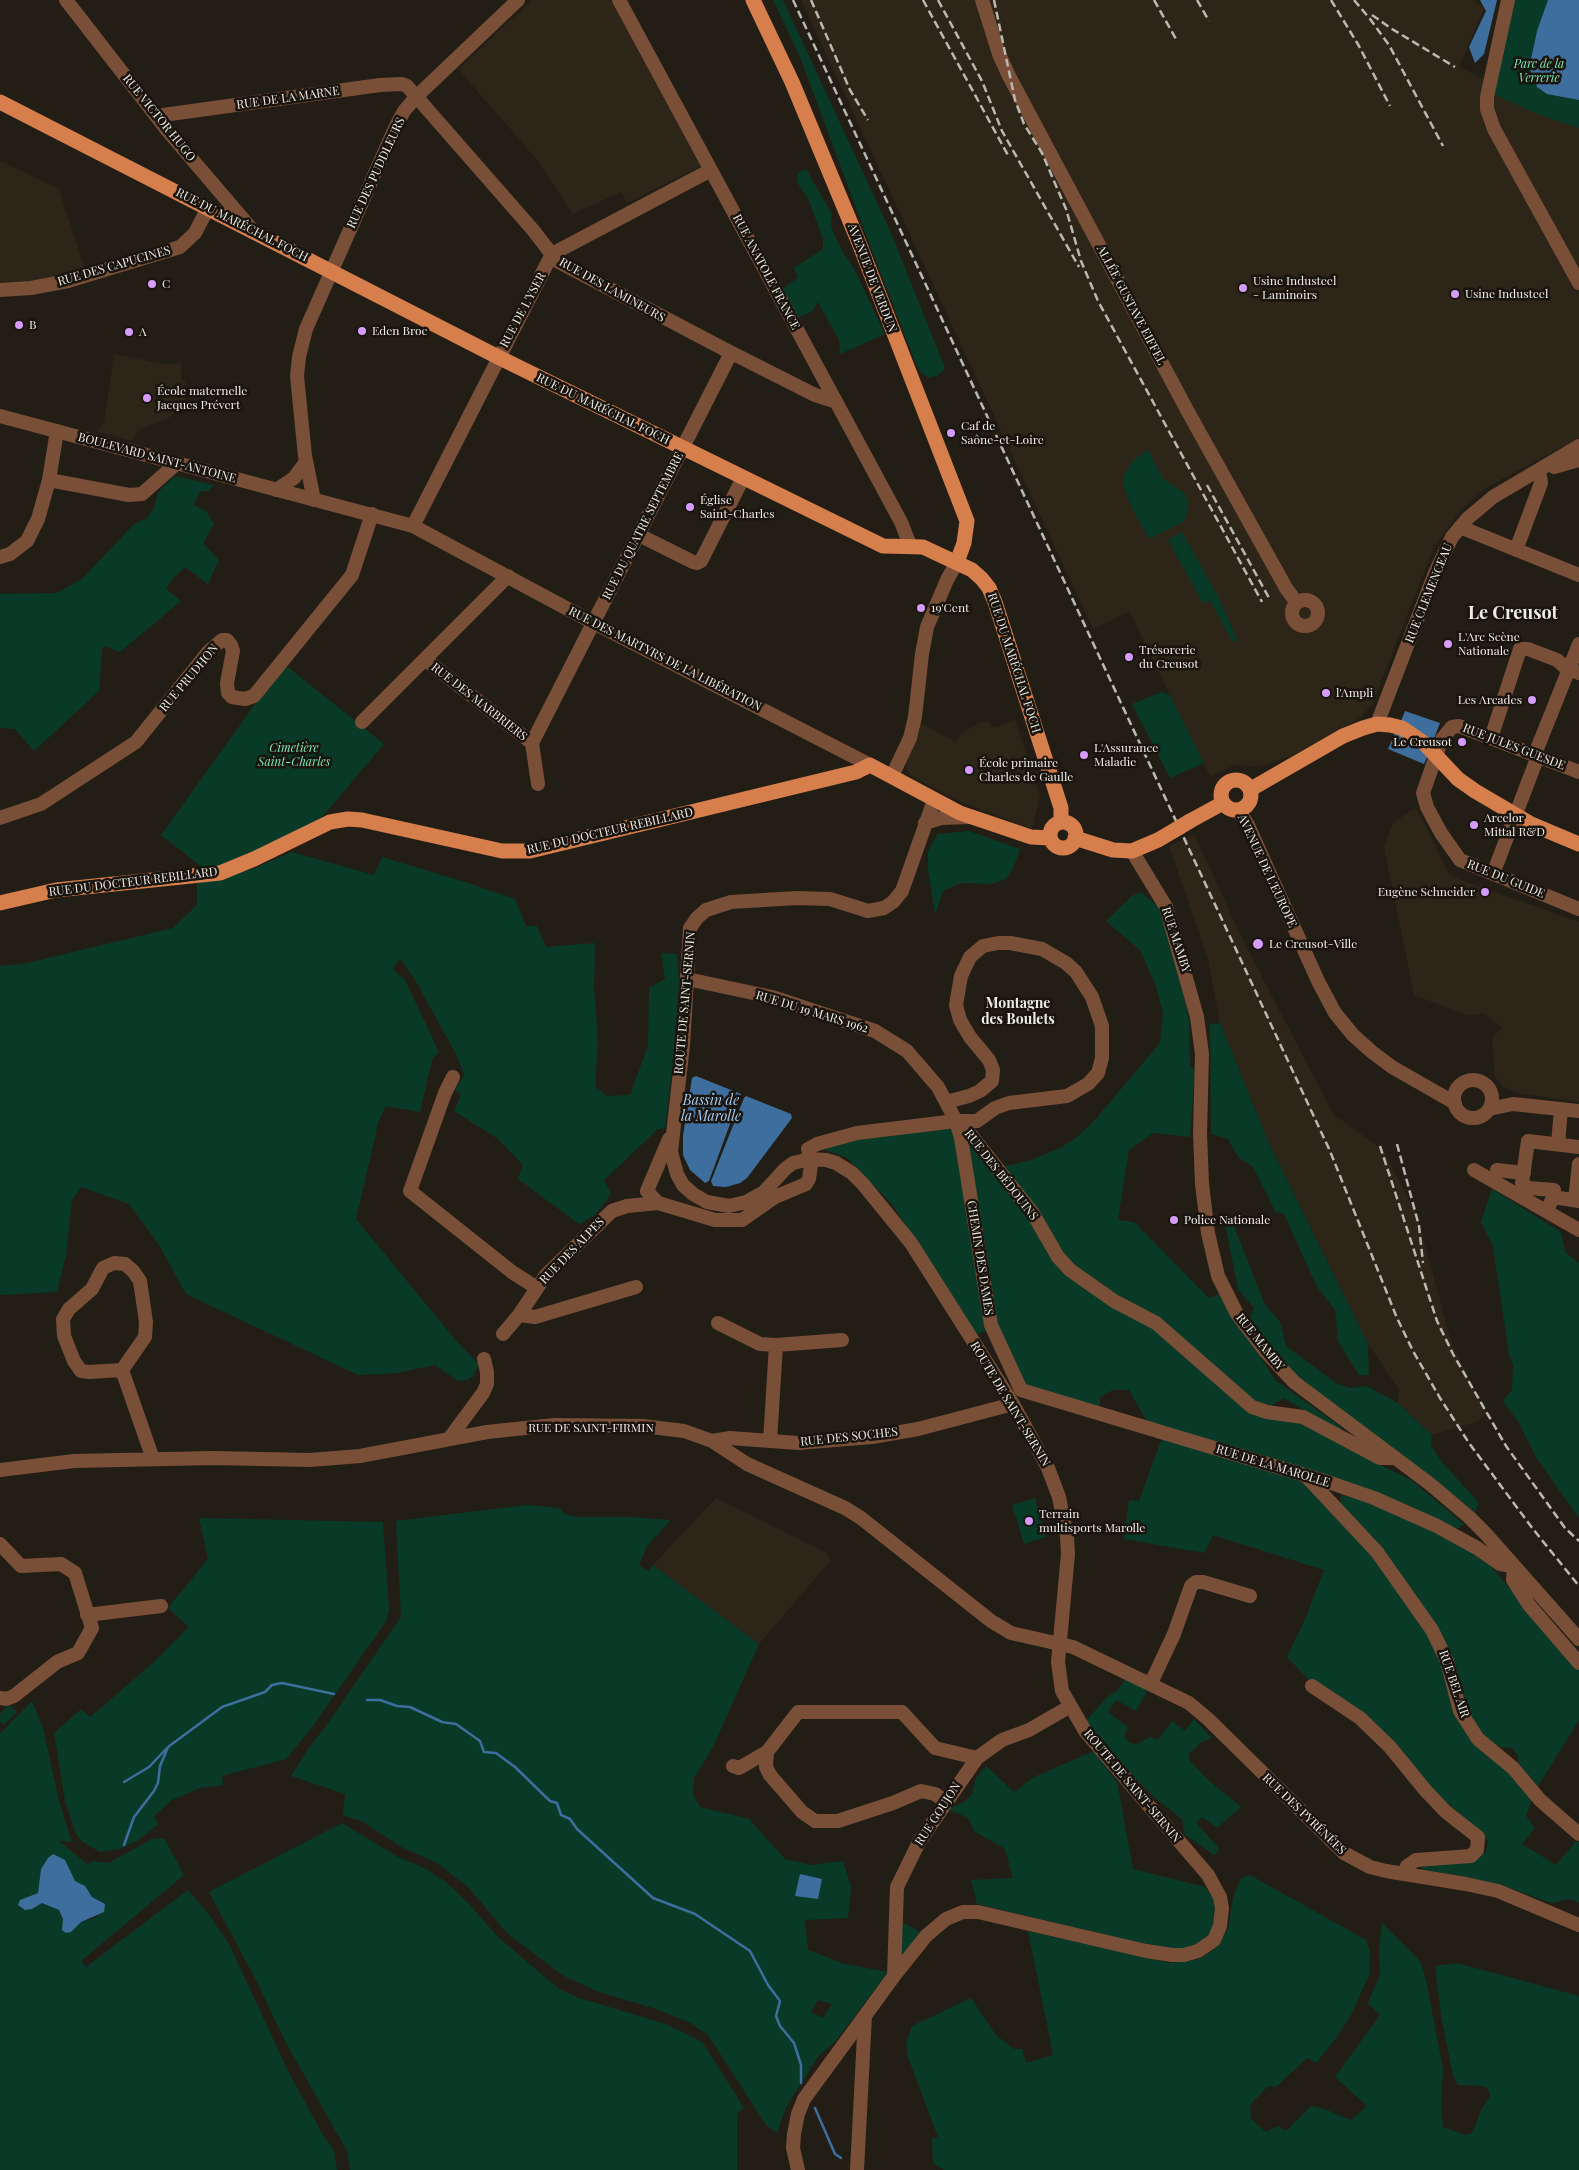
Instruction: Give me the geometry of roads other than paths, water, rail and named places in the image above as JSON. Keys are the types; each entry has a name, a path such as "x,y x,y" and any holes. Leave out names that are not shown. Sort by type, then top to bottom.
{"main road":[{"name":"AVENUE DE VERDUN","path":"753,0 792,82 859,243 967,521 964,542 957,562"},
{"name":"RUE DU MARÉCHAL FOCH","path":"0,102 498,357 883,546 910,545 923,547 972,570 989,588 995,602 1061,808 1061,822"},
{"path":"1251,789 1343,736 1377,724 1402,728 1424,743 1475,792 1545,830 1578,841"},
{"name":"RUE DES MARTYRS DE LA LIBÉRATION","path":"870,765 934,800 970,817 1031,837 1050,838"},
{"name":"RUE DU DOCTEUR REBILLARD","path":"0,903 56,890 177,879 220,872 254,859 330,822 348,819 362,820 502,851 530,851 856,772 870,765"},
{"path":"1220,805 1221,793 1228,782 1241,780 1251,789"},
{"path":"1220,805 1238,810 1250,803 1251,789"},
{"path":"1075,838 1113,850 1132,851 1158,840 1220,805"},
{"path":"1061,822 1072,826 1075,838 1070,845 1062,848 1054,845 1050,838 1051,829 1061,822"}],"street":[{"name":"RUE VICTOR HUGO","path":"66,0 156,116 255,233"},
{"name":"RUE DES PUDDLEURS","path":"331,270 394,128 409,104 518,0"},
{"name":"RUE ANATOLE FRANCE","path":"619,0 769,274 834,401 901,522 910,545"},
{"name":"ALLÉE GUSTAVE EIFFEL","path":"982,0 999,54 1023,101 1192,418 1286,588 1297,603"},
{"path":"1508,0 1487,97 1487,109 1494,129 1579,283"},
{"name":"RUE DE LA MARNE","path":"156,116 394,84 408,86 417,96"},
{"name":"RUE DES LAMINEURS","path":"417,96 564,266 815,395 834,401"},
{"path":"552,254 711,170"},
{"name":"RUE DES CAPUCINES","path":"0,290 31,288 68,281 180,247 194,233 208,208"},
{"name":"RUE DE L'YSER","path":"413,526 552,254"},
{"path":"314,500 306,462 297,376 299,356 306,329 331,270"},
{"name":"RUE DU QUATRE SEPTEMBRE","path":"532,743 731,352"},
{"name":"BOULEVARD SAINT-ANTOINE","path":"0,416 314,500"},
{"path":"0,556 10,554 27,541 38,519 49,480 57,431"},
{"name":"RUE CLEMENCEAU","path":"1579,447 1579,455"},
{"name":"RUE CLEMENCEAU","path":"1377,724 1441,558 1460,527 1477,509 1493,497 1514,483 1539,471 1579,447"},
{"name":"RUE CLEMENCEAU","path":"1539,471 1579,460"},
{"path":"276,490 294,478 306,462"},
{"path":"49,480 129,495 142,494 177,463"},
{"path":"1516,550 1541,483 1539,471"},
{"path":"639,535 693,562 701,561 743,478"},
{"name":"RUE DES MARTYRS DE LA LIBÉRATION","path":"314,500 413,526 594,623 870,765"},
{"name":"RUE PRUDHON","path":"0,818 41,804 136,742 208,652 222,640 227,640 231,644 233,651 227,683 228,692 232,697 238,698 245,699 254,696 352,575 372,514"},
{"path":"1460,527 1579,575"},
{"path":"892,776 910,738 915,717 927,627 947,580 957,562"},
{"path":"362,722 508,576"},
{"path":"1493,874 1538,756 1544,752 1576,670 1579,644"},
{"path":"1491,738 1520,649 1528,649 1557,660 1576,670"},
{"name":"RUE DES MARBRIERS","path":"426,660 532,743"},
{"name":"RUE JULES GUESDE","path":"1435,755 1442,739 1452,727 1459,726 1579,772"},
{"path":"532,743 538,784"},
{"name":"RUE DU GUIDE","path":"1435,755 1422,793 1427,807 1445,840 1460,860 1579,909"},
{"name":"ROUTE DE SAINT-SERNIN","path":"800,2168 793,2148 798,2114 804,2098 894,1976 926,1936 946,1919 963,1912 999,1915 1146,1951 1184,1955 1198,1951 1214,1940 1220,1926 1222,1908 1220,1897 1208,1875 1085,1731 1069,1706 1062,1691 1059,1678 1059,1644 1068,1554 1064,1514 1059,1496 1048,1468 1013,1404 929,1271 892,1218 863,1184 840,1164 826,1160 810,1159 794,1163 785,1169 764,1192 746,1202 729,1206 707,1202 693,1194 683,1185 677,1174 670,1152 683,1045 690,928 697,918 706,910 730,902 804,898 830,899 868,910 889,906 902,891 934,800"},
{"name":"AVENUE DE L'EUROPE","path":"1238,810 1248,825 1318,980 1335,1013 1353,1035 1372,1052 1392,1067 1455,1103"},
{"path":"925,823 941,818 970,817"},
{"name":"RUE MAMBY","path":"1132,851 1166,907 1197,1017 1202,1054 1200,1134 1202,1184 1208,1234 1218,1276 1237,1314 1266,1352 1294,1382 1396,1458 1470,1517 1579,1639"},
{"path":"946,1102 980,1091 992,1081 993,1070 989,1060 960,1020 956,1005 961,976 970,957 983,946 1010,943 1042,949 1066,962 1076,972 1092,997 1100,1018 1104,1044 1098,1073 1088,1084 1067,1096 1009,1103 995,1108 977,1121 956,1121"},
{"name":"RUE DU 19 MARS 1962","path":"687,979 772,997 875,1031 907,1051 938,1087 956,1121"},
{"name":"RUE DES ALPES","path":"452,1077 410,1192 512,1272 536,1288"},
{"path":"1489,1110 1492,1101 1490,1092 1485,1085 1475,1081 1464,1083 1458,1088 1454,1098 1455,1103 1460,1112 1470,1118 1481,1116 1489,1110 1510,1104 1579,1111"},
{"name":"AVENUE DE L'EUROPE","path":"1429,1087 1458,1088"},
{"path":"1490,1092 1510,1104"},
{"path":"1558,1144 1561,1109"},
{"name":"RUE DES BÉDOUINS","path":"810,1159 807,1151 811,1146 850,1135 956,1121 967,1130 1032,1212 1058,1257 1070,1270 1114,1301 1156,1323 1252,1407 1267,1412 1303,1417 1380,1458 1396,1458"},
{"name":"CHEMIN DES DAMES","path":"956,1121 961,1138 991,1325 1021,1390"},
{"path":"658,1203 647,1191 673,1130"},
{"path":"1546,1212 1554,1190 1528,1188 1522,1183 1528,1141 1579,1147"},
{"name":"RUE DES ALPES","path":"503,1334 519,1315 546,1275 612,1211 627,1206 658,1203 715,1220 742,1220 775,1197 806,1184 811,1172 810,1159"},
{"path":"1553,1197 1577,1200 1579,1164"},
{"path":"1474,1170 1579,1230"},
{"path":"1497,1170 1524,1173"},
{"path":"114,1263 125,1264 140,1281 146,1322 144,1337 122,1370 89,1372 81,1370 74,1362 64,1336 63,1319 69,1309 92,1288 103,1268 114,1263"},
{"path":"519,1315 535,1317 636,1287"},
{"path":"718,1323 760,1344 776,1345 842,1340"},
{"path":"770,1441 776,1345"},
{"path":"449,1439 483,1393 487,1379 484,1359"},
{"path":"122,1370 154,1459"},
{"name":"RUE DE LA MAROLLE","path":"1021,1390 1304,1475 1374,1498 1437,1526 1500,1564 1514,1567"},
{"name":"RUE DES SOCHES","path":"712,1441 730,1438 798,1443 872,1438 918,1429 1013,1404"},
{"name":"RUE DE SAINT-FIRMIN","path":"0,1470 74,1461 154,1459 310,1460 360,1456 517,1428 569,1425 643,1426 684,1431 712,1441 747,1464 845,1508 861,1518 1002,1628 1020,1636 1059,1644"},
{"name":"RUE BEL AIR","path":"1304,1475 1376,1552 1432,1630 1447,1661 1460,1711 1478,1739 1513,1768 1540,1800 1579,1834"},
{"path":"0,1544 21,1566 61,1564 75,1572 92,1628 78,1653 57,1662 14,1696 6,1699 0,1698"},
{"path":"1514,1567 1514,1580 1529,1605 1579,1663"},
{"path":"1151,1683 1174,1634 1191,1586 1196,1582 1203,1582 1250,1596"},
{"path":"87,1615 161,1606"},
{"name":"RUE DES PYRÉNÉES","path":"1059,1644 1073,1647 1151,1683 1178,1696 1199,1710 1344,1853 1370,1867 1498,1891 1579,1925"},
{"path":"1312,1686 1360,1718 1390,1748 1446,1812 1478,1837 1477,1850 1471,1856 1416,1860 1407,1866 1404,1874"},
{"name":"RUE GOUJON","path":"894,1976 897,1887 919,1842 977,1758 1002,1740 1029,1730 1069,1706"},
{"path":"733,1766 739,1768 767,1752 798,1712 902,1712 935,1748 977,1758"},
{"path":"767,1752 766,1767 770,1775 802,1812 815,1821 838,1821 921,1791 935,1794 946,1802"},
{"path":"856,2170 865,2016"}],"water":[{"path":"1480,0 1497,0 1484,54 1475,63 1469,47 1486,11"},
{"path":"1548,0 1579,0 1579,100 1547,94 1537,87 1531,73 1530,64 1537,31"},
{"path":"1405,711 1440,723 1433,741 1401,721"},
{"path":"1396,731 1428,755 1424,764 1388,749"},
{"name":"Bassin de la Marolle","path":"696,1076 741,1094 709,1181 705,1183 690,1170 683,1155 683,1136 692,1078"},
{"name":"Bassin de la Marolle","path":"746,1096 791,1114 792,1118 747,1178 740,1183 726,1187 713,1186 711,1181"},
{"path":"53,1854 65,1860 75,1881 85,1886 92,1897 105,1904 104,1912 81,1922 71,1932 66,1933 62,1930 63,1919 59,1910 42,1903 32,1909 25,1910 18,1905 20,1900 38,1893 41,1869"},
{"path":"800,1874 822,1879 818,1899 795,1896"}],"waterway":[{"path":"124,1845 134,1817 158,1783 160,1766 168,1747 222,1707 265,1692 272,1685 282,1683 334,1694"},
{"path":"367,1700 380,1700 397,1706 410,1707 442,1722 456,1724 480,1741 484,1752 496,1753 515,1767 550,1801 557,1803 561,1815 570,1819 577,1829 653,1898 695,1914 750,1951 768,1985 780,2001 776,2016 780,2026 794,2043 801,2065 801,2083"},
{"path":"124,1782 149,1767 166,1749"},
{"path":"815,2108 835,2154 841,2158"}],"railway":[{"path":"793,0 1330,1151 1397,1318 1413,1351 1469,1443 1533,1529 1579,1586"},
{"path":"811,0 850,90 868,120"},
{"path":"923,0 1009,157"},
{"path":"938,0 982,81 1002,131 1079,267"},
{"path":"994,0 1015,100 1024,124 1042,153 1066,209 1081,261 1098,301 1262,602"},
{"path":"1154,0 1176,39"},
{"path":"1197,0 1209,21"},
{"path":"1331,0 1359,46 1390,106"},
{"path":"1354,0 1389,45 1443,146"},
{"path":"1372,15 1455,67"},
{"path":"1207,485 1269,598"},
{"path":"1397,1144 1419,1226 1423,1263"},
{"path":"1380,1146 1437,1321 1453,1354 1506,1446 1565,1528 1579,1541"}],"place":[{"name":"C","path":"152,284"},
{"name":"Usine Industeel - Laminoirs","path":"1243,288"},
{"name":"Usine Industeel","path":"1455,294"},
{"name":"B","path":"19,325"},
{"name":"Eden Broc","path":"362,331"},
{"name":"A","path":"129,332"},
{"name":"École maternelle Jacques Prévert","path":"147,398"},
{"name":"Caf de Saône-et-Loire","path":"951,433"},
{"name":"Église Saint-Charles","path":"690,507"},
{"name":"19'Cent","path":"921,608"},
{"name":"L'Arc Scène Nationale","path":"1448,644"},
{"name":"Trésorerie du Creusot","path":"1129,657"},
{"name":"l'Ampli","path":"1326,693"},
{"name":"Les Arcades","path":"1532,700"},
{"name":"Le Creusot","path":"1462,742"},
{"name":"L'Assurance Maladie","path":"1084,755"},
{"name":"École primaire Charles de Gaulle","path":"969,770"},
{"name":"Arcelor Mittal R&D","path":"1474,825"},
{"name":"Eugène Schneider","path":"1485,892"},
{"name":"Le Creusot-Ville","path":"1258,944"},
{"name":"Police Nationale","path":"1174,1220"},
{"name":"Terrain multisports Marolle","path":"1029,1521"}],"district":[{"name":"Le Creusot","path":"1513,613"},
{"name":"Montagne des Boulets","path":"1018,1012"}],"park label":[{"name":"Parc de la Verrerie","path":"1539,71"},
{"name":"Cimetière Saint-Charles","path":"294,755"}]}
